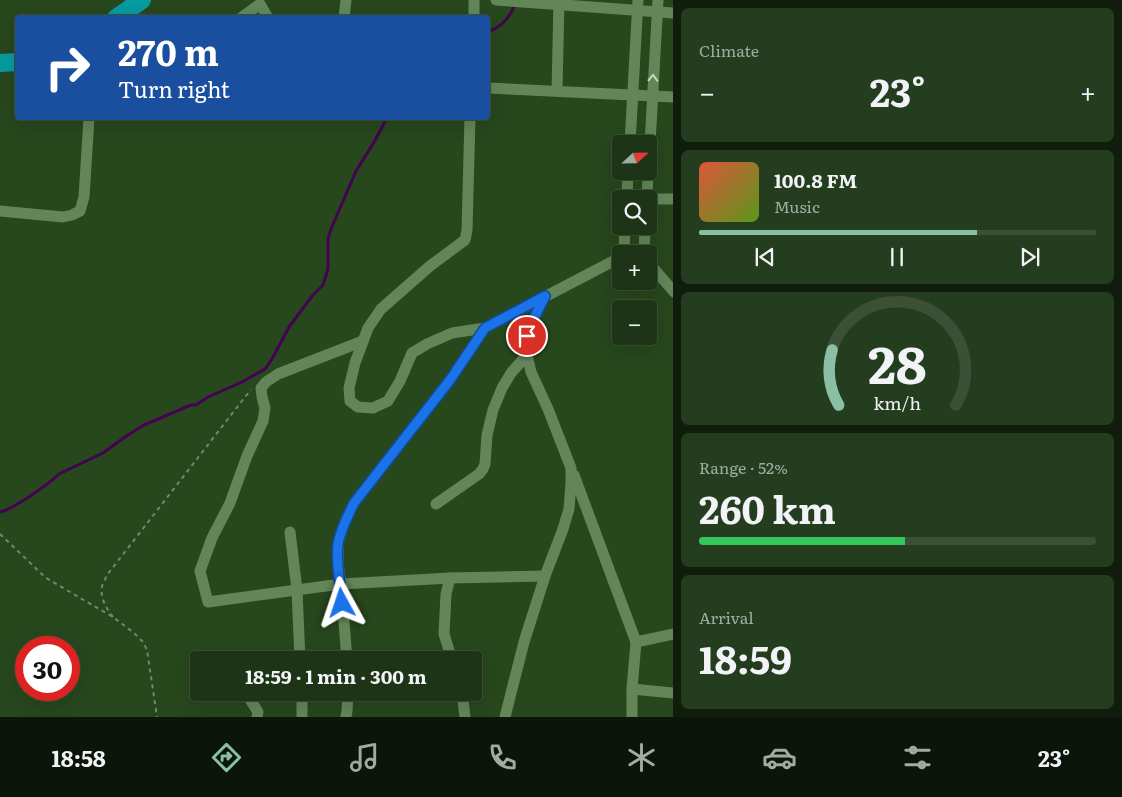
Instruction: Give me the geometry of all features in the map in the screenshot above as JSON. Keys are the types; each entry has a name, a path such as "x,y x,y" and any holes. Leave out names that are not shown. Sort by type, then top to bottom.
{"highway":[{"path":"120,15 142,0"},
{"path":"0,63 15,62"}],"street":[{"path":"344,15 346,0"},
{"path":"474,0 474,15"},
{"path":"496,0 638,5 657,12 673,13"},
{"path":"650,135 658,0"},
{"path":"246,15 266,2 268,15"},
{"path":"557,91 559,2"},
{"path":"630,135 638,5"},
{"path":"490,88 673,98"},
{"path":"0,211 64,216 80,211 84,197 89,120"},
{"path":"470,120 467,230 464,240 430,266 381,309 368,328 355,364 349,388 350,401 358,407 373,408 388,401 400,381 412,353 452,333 485,328 612,262"},
{"path":"657,199 673,200"},
{"path":"657,273 673,292"},
{"path":"545,296 527,336 527,355 531,372 548,409 636,642 632,717"},
{"path":"345,651 338,565 338,544 345,521 354,503 450,380 485,328"},
{"path":"363,341 278,374 261,388 265,408 263,421 247,456 230,502 212,538 200,571 208,602 341,584 450,578 545,576"},
{"path":"436,504 483,469 487,435 493,410 502,388 511,373 527,355"},
{"path":"505,717 524,642 569,509 570,468"},
{"path":"290,532 297,590 300,651"},
{"path":"449,651 444,634 446,594 450,578"},
{"path":"636,642 673,634"},
{"path":"632,689 673,693"},
{"path":"251,701 259,715"},
{"path":"302,701 302,717"},
{"path":"346,717 347,701"},
{"path":"463,701 466,717"}],"path":[{"path":"113,617 105,606 103,598 102,586 107,575 211,439 252,389"},
{"path":"0,534 46,578 113,617 143,642 147,650 157,717"}],"waterway":[{"path":"490,31 504,21 515,4"},
{"path":"0,512 13,507 59,474 103,453 144,425 191,405 196,405 208,397 242,382 265,369 289,327 323,285 328,269 328,239 331,229 356,171 386,120"}],"route":[{"path":"342,603 338,544 345,521 354,503 450,380 485,328 545,296 527,336"}]}
